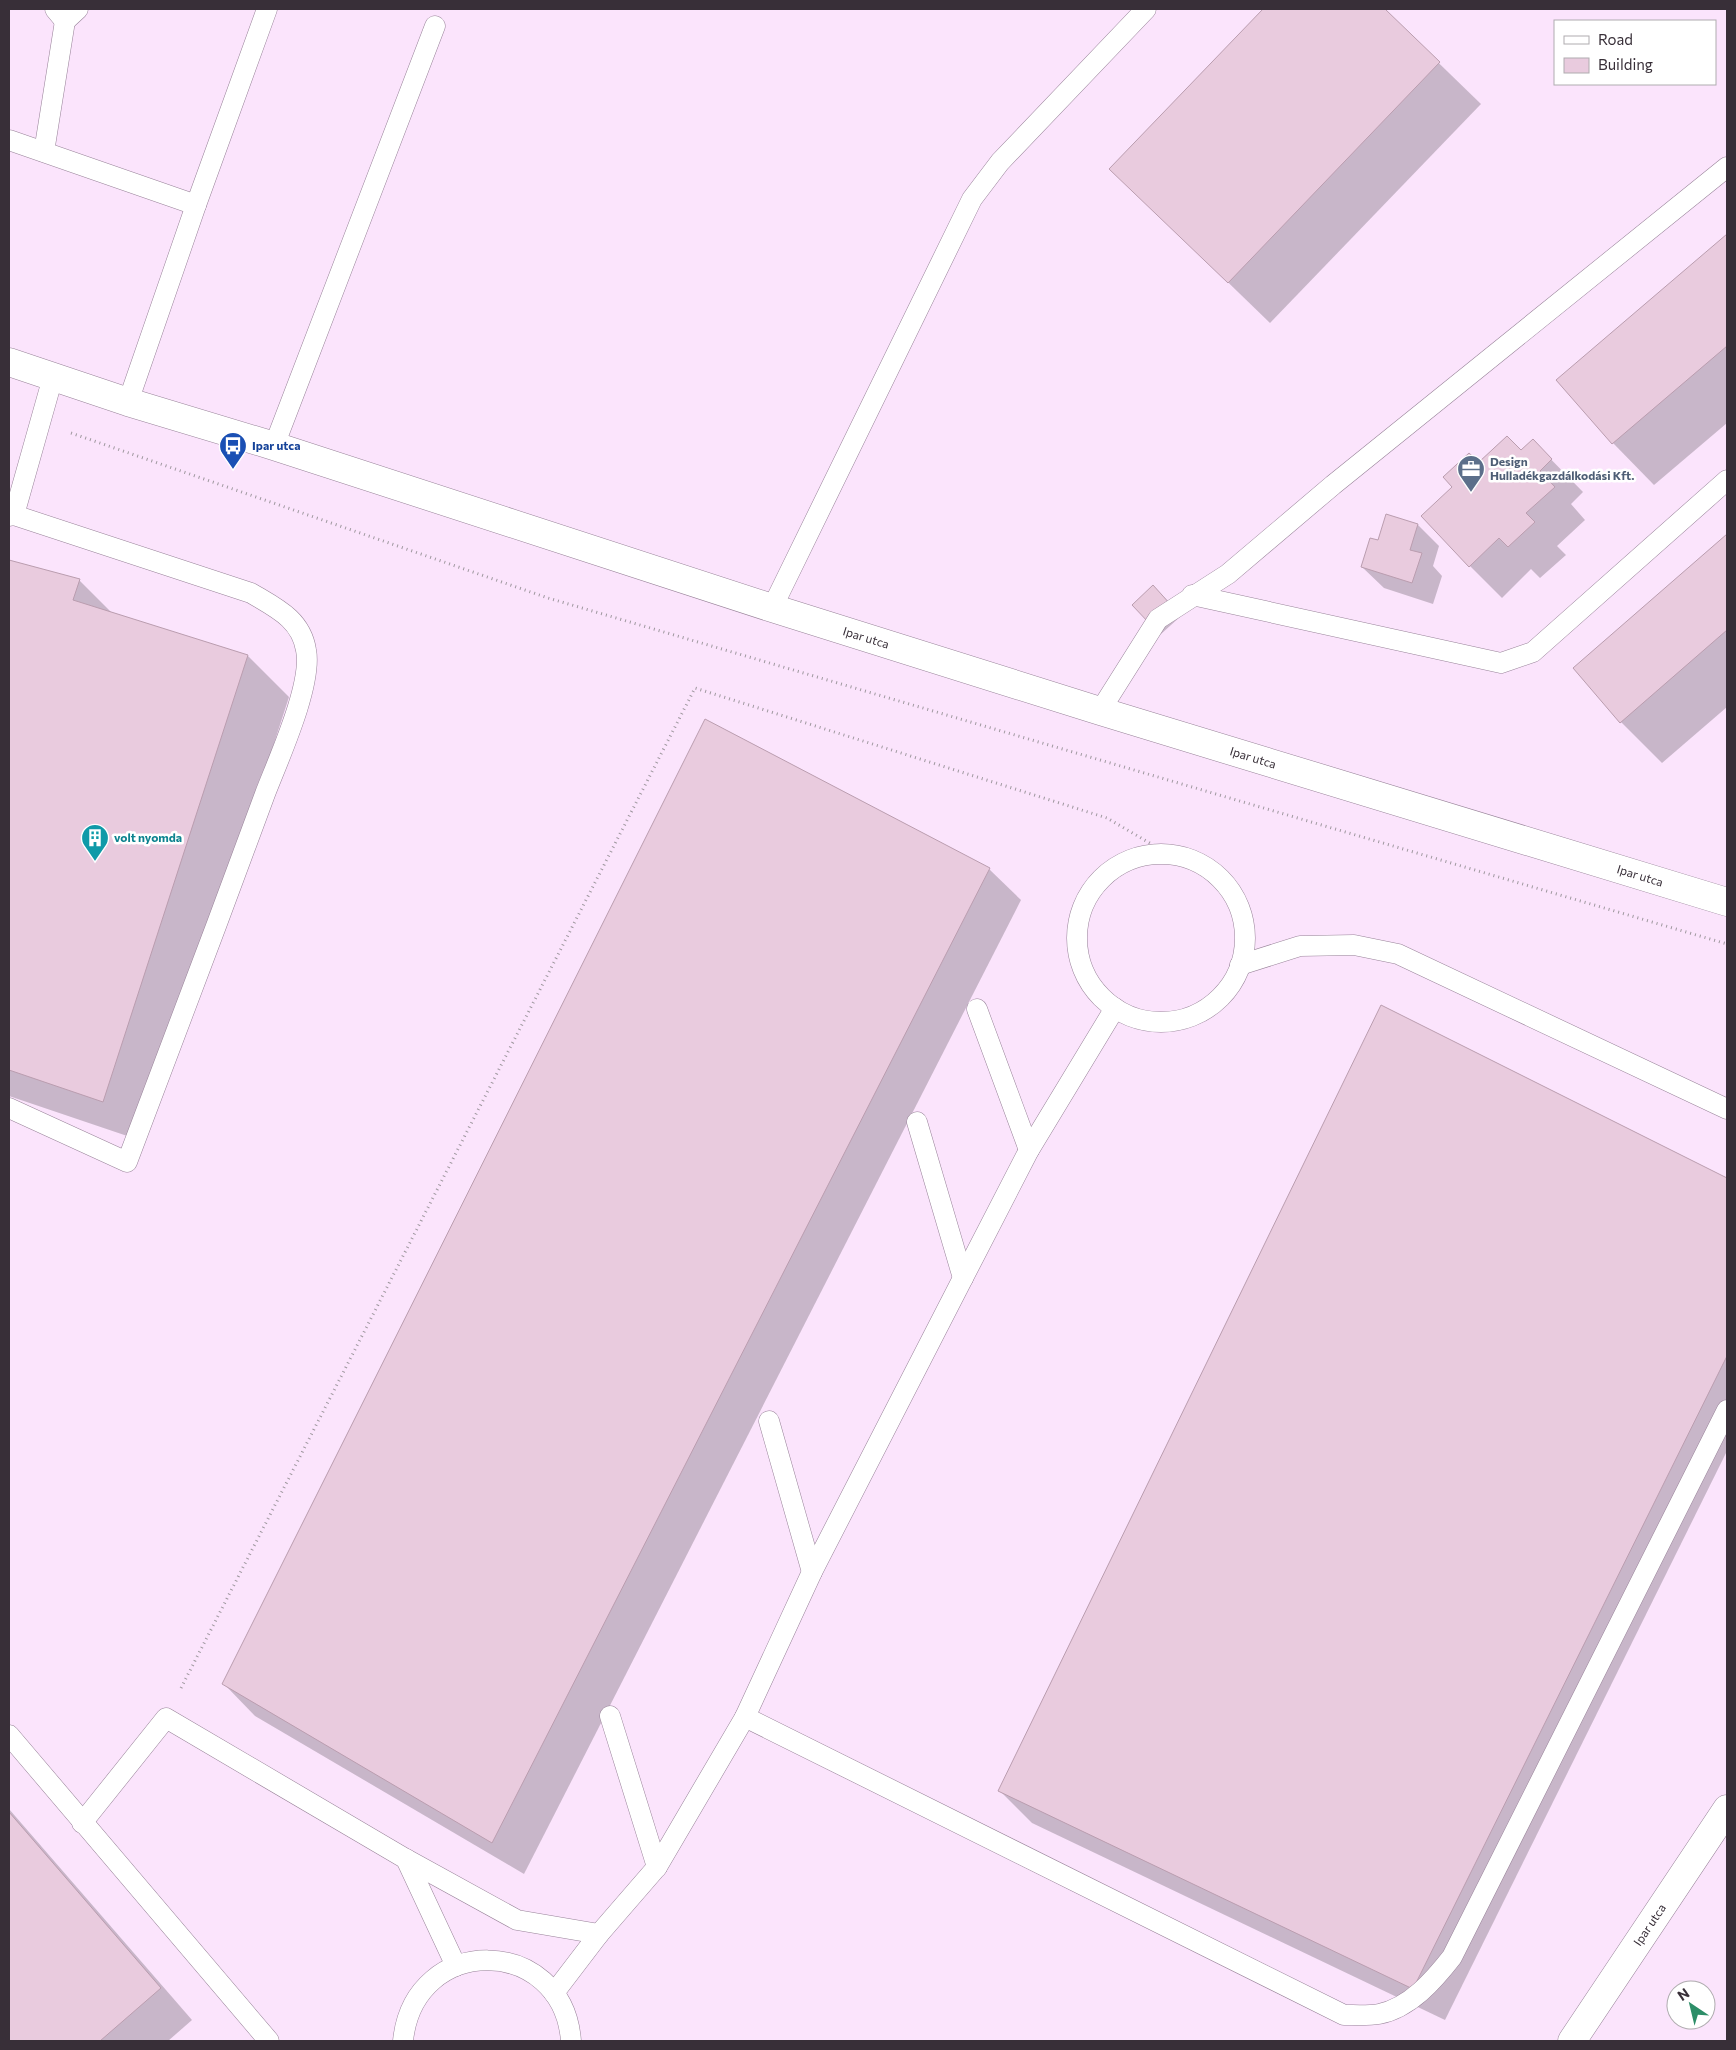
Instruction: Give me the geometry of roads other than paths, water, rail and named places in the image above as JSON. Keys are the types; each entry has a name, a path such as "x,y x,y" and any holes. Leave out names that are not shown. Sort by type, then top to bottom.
{"street":[{"name":"Ipar utca","path":"9,362 128,402 274,446 772,608 1100,712 1727,902"},
{"name":"Ipar utca","path":"1572,2041 1727,1808"}],"lane":[{"path":"128,402 196,205 267,9"},
{"path":"772,608 972,199 1000,162 1146,9"},
{"path":"44,152 66,13"},
{"path":"274,446 435,26"},
{"path":"9,140 196,205"},
{"path":"1100,712 1158,619 1192,595 1228,574 1333,485 1727,167"},
{"path":"9,1108 127,1162 240,862 298,704 307,674 306,650 296,624 276,608 251,593 11,516 41,423 53,377"},
{"path":"1192,595 1501,663 1533,652 1727,480"},
{"path":"1170,854 1190,859 1218,877 1235,899 1242,918 1245,938 1240,965 1227,989 1218,999 1195,1014 1182,1019 1154,1021 1127,1014 1115,1008 1094,989 1081,964 1077,936 1082,909 1096,885 1117,866 1143,856 1170,854"},
{"path":"1240,965 1300,946 1354,945 1398,954 1727,1109"},
{"path":"554,1993 599,1934 657,1866 746,1717 812,1572 1029,1150 1115,1008"},
{"path":"977,1009 1029,1150"},
{"path":"917,1122 963,1278"},
{"path":"746,1717 1344,2015 1380,2014 1409,2001 1434,1980 1452,1957 1727,1410"},
{"path":"769,1421 812,1572"},
{"path":"610,1716 657,1866"},
{"path":"82,1824 166,1718 406,1858 517,1920 599,1934"},
{"path":"9,1735 82,1824 269,2041"},
{"path":"406,1858 456,1966"},
{"path":"403,2041 408,2015 422,1991 443,1972 456,1966 482,1960 510,1963 534,1975 554,1993 566,2017 571,2041"}],"place":[{"name":"Ipar utca","path":"233,470"},
{"name":"Design Hulladékgazdálkodási Kft.","path":"1471,493"},
{"name":"volt nyomda","path":"95,862"}]}
